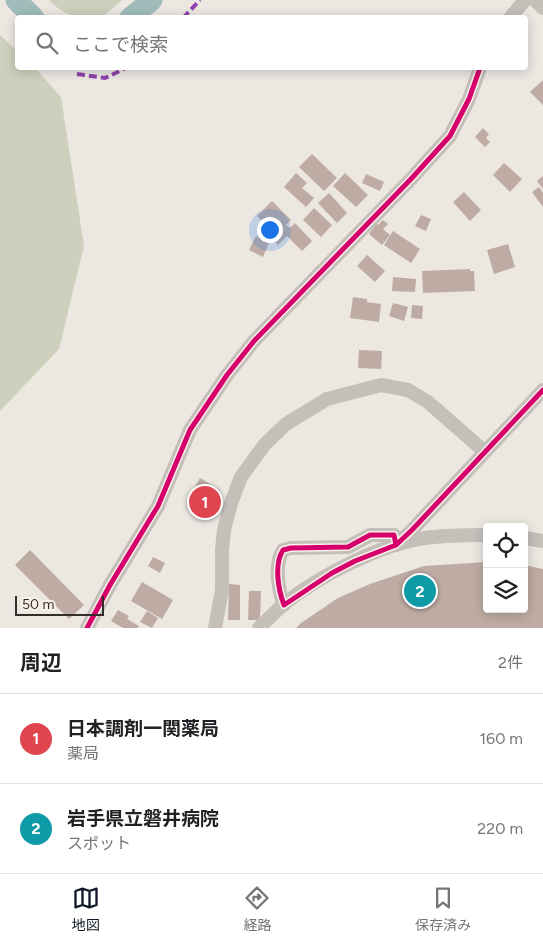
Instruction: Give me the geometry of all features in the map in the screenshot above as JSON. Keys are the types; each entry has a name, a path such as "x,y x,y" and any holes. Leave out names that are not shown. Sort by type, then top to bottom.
{"street":[{"path":"512,15 525,0"},
{"path":"535,0 543,8"},
{"path":"87,628 110,584 158,506 190,430 227,374 254,341 411,179 450,136 469,99 479,70"},
{"path":"217,627 222,590 224,530 231,503 241,477 265,444 286,424 327,399 381,385 408,390 428,402 485,452"},
{"path":"396,545 543,390"},
{"path":"284,604 279,594 278,583 279,556 283,550 291,548 348,547 370,535 394,535 396,545"},
{"path":"259,628 284,604 332,573 355,561 396,545 424,538 483,535"},
{"path":"528,539 543,541"}],"green space":[{"path":"49,0 122,0 104,15 70,15"},
{"path":"0,35 15,49 15,70 37,70 61,97 84,246 59,349 0,411"}],"building":[{"path":"543,80 543,105 530,92"},
{"path":"483,128 489,134 486,138 490,142 485,147 475,137"},
{"path":"312,154 337,178 324,191 299,167"},
{"path":"504,163 522,179 510,192 493,175"},
{"path":"296,173 307,183 302,188 314,198 306,207 284,187"},
{"path":"345,173 368,195 356,207 333,186"},
{"path":"366,174 384,182 380,191 362,183"},
{"path":"543,176 543,189 537,181"},
{"path":"539,187 543,193 543,207 532,192"},
{"path":"464,192 481,210 470,221 453,202"},
{"path":"329,193 347,213 337,223 318,203"},
{"path":"272,201 291,220 286,225 290,228 295,223 312,241 302,251 287,236 278,245 270,236 273,233 257,216"},
{"path":"314,208 332,225 321,237 303,220"},
{"path":"421,215 431,219 426,231 415,226"},
{"path":"383,220 388,224 383,229 390,235 382,245 369,234 376,224 378,225"},
{"path":"393,231 420,249 411,263 384,245"},
{"path":"256,236 269,243 263,257 249,250"},
{"path":"508,244 515,267 494,274 487,250"},
{"path":"367,255 385,271 375,282 357,266"},
{"path":"470,269 470,271 474,271 475,291 423,293 422,271"},
{"path":"393,277 416,279 415,292 392,291"},
{"path":"353,297 381,304 379,322 350,318"},
{"path":"393,303 408,307 404,321 389,316"},
{"path":"412,305 423,306 422,319 411,318"},
{"path":"359,350 382,351 381,369 358,368"},
{"path":"200,478 220,490 209,507 190,495"},
{"path":"30,550 84,605 69,619 15,565"},
{"path":"153,557 165,563 160,573 148,566"},
{"path":"483,562 483,613 528,613 528,566 543,569 543,628 296,628 338,598 370,584 424,566"},
{"path":"142,582 173,600 162,619 131,601"},
{"path":"229,584 240,585 240,620 228,620"},
{"path":"249,591 261,591 260,620 248,620"},
{"path":"118,610 129,616 127,619 139,626 138,628 123,628 111,621"},
{"path":"147,611 158,618 152,628 140,622"}],"waterway":[{"path":"16,0 31,15"},
{"path":"134,15 152,0"}],"marked path":[{"path":"186,15 200,0"},
{"path":"77,74 105,78 122,70"}],"cycle path":[{"path":"87,628 110,585 158,506 190,430 227,375 254,341 411,179 450,136 469,99 479,70"},
{"path":"396,545 394,535 370,535 348,547 291,548 283,550 280,556 278,577 284,605 332,573 355,561 396,545 543,390"}],"place":[{"name":"日本調剤一関薬局","path":"205,502"},
{"name":"岩手県立磐井病院","path":"420,591"}]}
